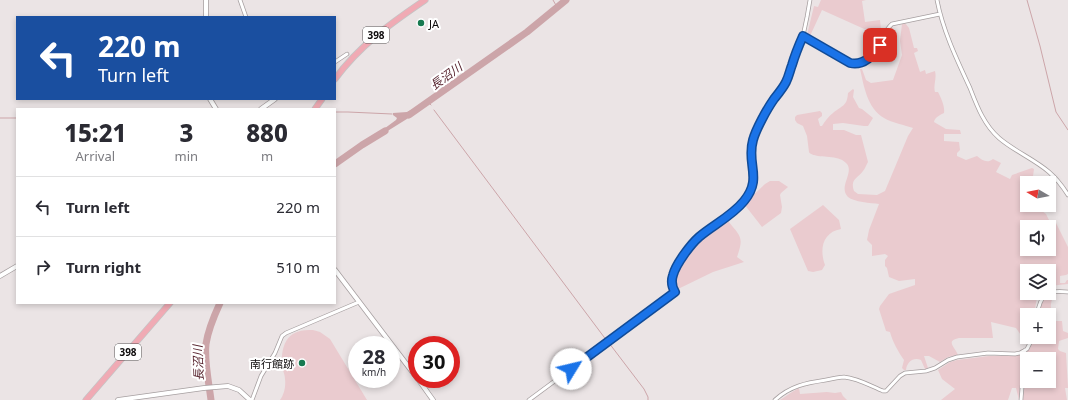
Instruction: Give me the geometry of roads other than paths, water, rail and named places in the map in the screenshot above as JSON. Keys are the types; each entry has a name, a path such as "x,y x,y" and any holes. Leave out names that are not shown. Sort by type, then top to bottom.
{"highway":[{"name":"398","path":"336,77 357,52 369,41 390,24 425,0"},
{"name":"398","path":"86,400 169,304"}],"street":[{"path":"206,0 206,16"},
{"path":"240,0 246,16"},
{"path":"529,400 675,292 672,284 673,274 686,252 699,237 739,207 751,191 754,182 751,155 753,137 767,111 786,82 803,36 808,17 810,0"},
{"path":"937,0 940,14 950,42 984,120 1003,142 1048,172 1062,186 1068,195"},
{"path":"803,36 850,63 856,64 861,63 876,51 887,28 892,24 940,14"},
{"path":"336,61 347,54"},
{"path":"262,108 274,100"},
{"path":"0,276 16,267"},
{"path":"336,271 408,367"},
{"path":"1039,308 1041,300 1045,294 1052,292 1068,292"},
{"path":"118,400 228,386 234,387 251,400 261,376 275,353 282,336 359,302"},
{"path":"775,400 782,394 797,386 809,382 844,377 852,378 882,391 886,391 900,376 904,374 926,371 957,357 988,353 1020,353 1030,344"},
{"path":"1021,400 1025,350"},
{"path":"424,388 433,400"}],"waterway":[{"path":"553,0 557,7"},
{"name":"長沼川","path":"409,115 527,32 566,0"},
{"path":"1027,0 1056,112 1068,130"},
{"name":"長沼川","path":"428,102 431,105"},
{"path":"434,110 607,341"},
{"path":"336,112 392,114"},
{"path":"0,118 16,118"},
{"name":"長沼川","path":"336,163 385,131"},
{"name":"長沼川","path":"211,400 206,365 206,344 213,318 220,304"},
{"path":"609,343 644,389 648,400"}],"place":[{"name":"JA","path":"421,23"},
{"name":"南行館跡","path":"302,363"}]}
